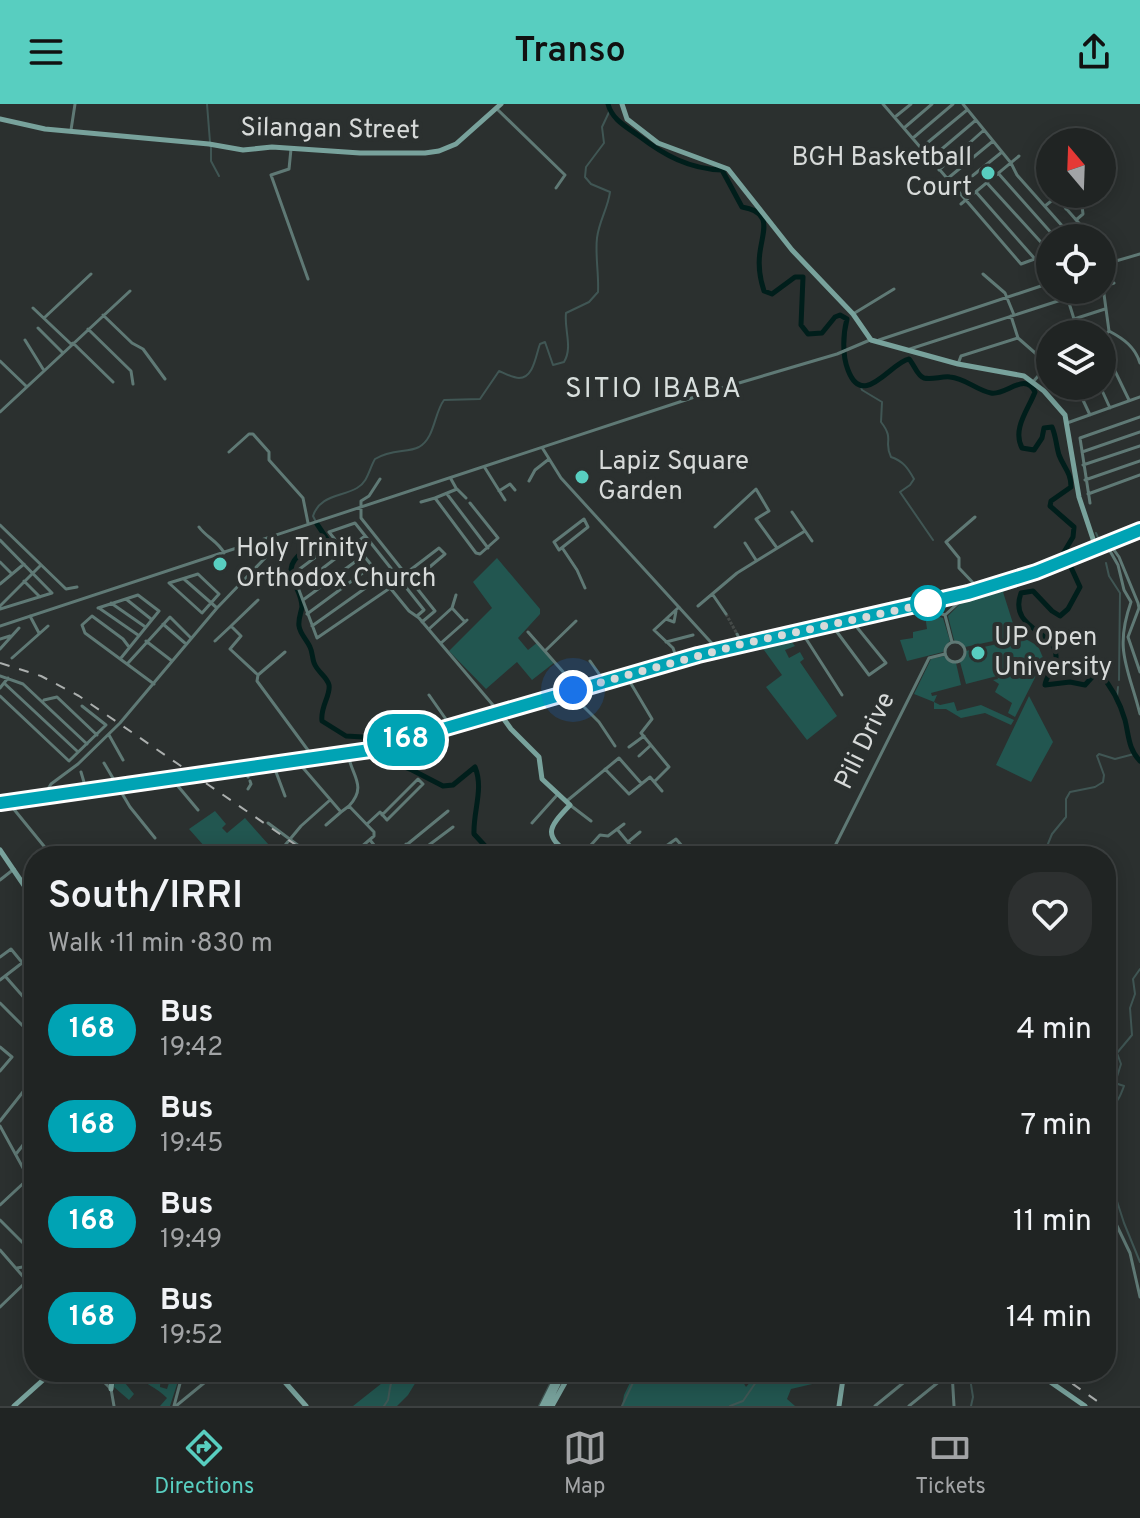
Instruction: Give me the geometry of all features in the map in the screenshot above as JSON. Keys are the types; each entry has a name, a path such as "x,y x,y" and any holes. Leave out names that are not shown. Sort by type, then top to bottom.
{"main road":[{"path":"2,802 87,793 373,750 498,711 718,650 979,590 1067,560 1140,530"}],"street":[{"path":"71,130 75,104"},
{"path":"622,104 627,119 661,144 728,169 800,259 853,314 872,341 958,364 1020,375 1033,382 1058,406 1067,423 1079,497 1096,548"},
{"path":"883,104 1021,264 1035,259 976,192"},
{"path":"902,104 905,108"},
{"path":"895,117 911,104"},
{"path":"904,128 932,104"},
{"path":"913,138 953,104"},
{"path":"963,104 1036,196"},
{"path":"499,106 565,175 556,188"},
{"name":"Silangan Street","path":"0,119 45,129 243,150 360,153 439,151 456,144 499,106"},
{"path":"921,148 967,110"},
{"path":"930,159 976,120"},
{"path":"939,170 984,130"},
{"path":"947,179 993,141"},
{"path":"291,149 289,169 271,175 308,279"},
{"path":"956,189 1002,152"},
{"path":"961,204 1019,156"},
{"path":"998,173 1043,224"},
{"path":"987,183 1036,238"},
{"path":"1076,220 1083,214 1081,198 1066,209 1080,224"},
{"path":"1047,208 1060,224"},
{"path":"1116,261 1140,254"},
{"path":"44,318 91,274"},
{"path":"983,274 1007,297 1018,338 1036,353"},
{"path":"0,626 1036,288"},
{"path":"853,314 894,289"},
{"path":"0,412 130,291"},
{"path":"907,350 1049,304"},
{"path":"1070,304 1074,319 1106,308"},
{"path":"1105,304 1108,320"},
{"path":"33,308 113,382"},
{"path":"103,315 146,352 165,379"},
{"path":"38,328 62,352"},
{"path":"88,329 131,371 133,384"},
{"path":"1116,336 1137,351 1140,363"},
{"path":"958,364 961,356 1018,338"},
{"path":"25,340 43,369"},
{"path":"0,361 26,386"},
{"path":"1116,373 1129,400"},
{"path":"1033,382 1036,379"},
{"path":"1067,423 1140,397"},
{"path":"1083,400 1090,415"},
{"path":"1106,400 1110,408"},
{"path":"1090,503 1080,438 1140,417"},
{"path":"1082,452 1140,432"},
{"path":"229,452 253,434 269,452 269,460 303,498 309,525"},
{"path":"1083,465 1140,446"},
{"path":"543,449 561,478 677,609 718,650"},
{"path":"529,481 535,470 549,459"},
{"path":"1085,480 1140,461"},
{"path":"485,468 505,500"},
{"path":"1088,494 1140,475"},
{"path":"380,479 369,496 361,501 361,520 435,611 422,622"},
{"path":"451,479 466,498"},
{"path":"499,491 510,484 515,490"},
{"path":"421,502 457,489"},
{"path":"715,527 756,489 769,511 756,519 777,548"},
{"path":"447,494 488,548"},
{"path":"435,498 476,553 480,554 498,538 470,503"},
{"path":"792,512 812,541"},
{"path":"586,521 588,527 559,550 554,542 583,519 586,521 596,514"},
{"path":"975,517 946,542 959,558 959,568 979,590"},
{"path":"345,552 329,532 355,523 424,610 417,616"},
{"path":"0,525 68,590 77,587"},
{"path":"199,527 224,553"},
{"path":"698,606 737,573 805,531"},
{"path":"298,587 365,536"},
{"path":"0,540 52,593 0,607"},
{"path":"337,541 293,574 311,627 319,639 390,588"},
{"path":"745,543 757,561"},
{"path":"1108,543 1138,603 1128,637 1140,672"},
{"path":"1108,543 1131,602 1123,630 1122,656 1140,714"},
{"path":"355,545 511,729 537,754 542,779 591,821"},
{"path":"405,574 439,548 445,554 412,582"},
{"path":"563,549 585,588"},
{"path":"303,600 363,556"},
{"path":"44,798 51,784 109,735 217,608 266,557"},
{"path":"0,562 12,574"},
{"path":"0,584 24,563"},
{"path":"0,607 41,565"},
{"path":"307,614 372,566"},
{"path":"198,574 219,594 202,613 169,583 184,579 198,574"},
{"path":"311,627 381,577"},
{"path":"184,579 217,608"},
{"path":"24,581 40,597"},
{"path":"945,615 968,593"},
{"path":"121,658 159,611 138,595 98,608 138,635"},
{"path":"429,629 452,608 456,595"},
{"path":"713,595 726,614"},
{"path":"126,599 151,620"},
{"path":"215,641 258,600"},
{"path":"111,603 145,627"},
{"path":"917,606 945,615"},
{"path":"441,643 466,621 452,608"},
{"path":"677,609 654,630 674,650 677,661"},
{"path":"666,619 671,623 676,619 677,609"},
{"path":"945,615 952,642"},
{"path":"30,616 39,633"},
{"path":"129,647 92,616 85,621 83,631 154,684"},
{"path":"128,663 170,617 191,638"},
{"path":"676,619 682,620"},
{"path":"831,624 869,675 886,663 851,620"},
{"path":"545,651 576,621"},
{"path":"163,624 186,644"},
{"path":"12,658 48,626"},
{"path":"231,626 241,636 231,650 258,675"},
{"path":"0,649 19,628"},
{"path":"800,630 842,695"},
{"path":"528,632 565,674 578,701 599,722 615,746"},
{"path":"737,634 742,644"},
{"path":"0,639 13,635"},
{"path":"666,642 693,635"},
{"path":"146,641 173,661"},
{"path":"952,642 963,647 962,658 953,662 945,654 946,647 952,642"},
{"path":"285,652 258,675 257,681 314,758"},
{"name":"Pili Drive","path":"835,846 929,658 945,654"},
{"path":"590,661 604,681"},
{"path":"626,675 652,719 641,731 669,767 655,781"},
{"path":"0,676 23,684 87,744"},
{"path":"0,688 8,678"},
{"path":"4,683 78,753"},
{"path":"429,695 451,725"},
{"path":"0,696 69,761 106,723 82,706"},
{"path":"41,700 57,697 97,735"},
{"path":"33,726 41,718"},
{"path":"109,735 123,760"},
{"path":"629,747 644,736"},
{"path":"414,738 430,758 440,759"},
{"path":"639,756 651,745"},
{"path":"326,825 356,799 360,784 348,754"},
{"path":"558,846 551,835 552,826 568,804 619,758 641,783"},
{"path":"296,760 341,812"},
{"path":"104,763 134,812 155,838"},
{"path":"273,764 285,796"},
{"path":"245,768 251,784 248,789"},
{"path":"605,769 629,794 650,777 662,791"},
{"path":"81,772 87,793"},
{"path":"172,779 198,810"},
{"path":"367,824 380,812 382,815 387,820 423,784 418,779 382,815"},
{"path":"532,823 558,794"},
{"path":"285,846 330,800"},
{"path":"2,802 43,846"},
{"path":"349,806 375,834 363,846"},
{"path":"406,844 448,811"},
{"path":"268,823 299,846"},
{"path":"590,846 600,835 608,836 624,824"},
{"path":"429,846 453,827"},
{"path":"617,829 629,844 640,832"},
{"path":"666,846 676,839 682,846"},
{"path":"370,840 375,846"},
{"path":"0,850 24,884"},
{"path":"0,880 14,869"},
{"path":"0,957 11,949 24,965"},
{"path":"0,980 22,963"},
{"path":"5,976 24,998"},
{"path":"0,1003 24,1027"},
{"path":"0,1047 12,1057 0,1071"},
{"path":"24,1091 0,1123 24,1169"},
{"path":"16,1154 24,1144"},
{"path":"0,1205 24,1183"},
{"path":"0,1220 24,1244"},
{"path":"1116,1224 1130,1253 1140,1297"},
{"path":"0,1258 2,1252 24,1278"},
{"path":"17,1268 24,1267"},
{"path":"0,1307 24,1286"},
{"path":"14,1406 41,1382"},
{"path":"104,1382 111,1389"},
{"path":"112,1382 114,1406"},
{"path":"174,1406 180,1382"},
{"path":"174,1406 205,1382"},
{"path":"287,1382 305,1406"},
{"path":"547,1406 558,1382"},
{"path":"547,1406 564,1382"},
{"path":"839,1406 843,1382"},
{"path":"875,1406 904,1382"},
{"path":"909,1406 939,1382"},
{"path":"951,1382 952,1405"},
{"path":"1050,1382 1085,1406"}],"shaded area":[{"path":"497,558 540,609 540,614 518,638 528,650 538,642 555,662 532,680 517,662 486,689 449,651 492,608 473,582"},
{"path":"1005,587 1008,590 1003,592 1017,636 965,647 954,640 948,616 966,598"},
{"path":"925,615 943,618 950,641 943,652 907,661 900,640 913,638 913,632 927,629"},
{"path":"779,638 782,642 790,640 795,646 785,650 789,658 800,652 804,659 800,662 837,716 807,740 766,687 782,675 759,643"},
{"path":"1024,638 1038,646 1044,660 1015,717 1008,713 1012,703 995,692 999,684 993,680 998,679 997,676 966,684 960,662 966,651"},
{"path":"944,656 949,662 956,663 961,685 931,693 932,696 937,695 934,702 914,694 931,659"},
{"path":"1029,696 1053,742 1031,782 996,765"},
{"path":"934,702 940,705 954,702 957,711 981,705 1014,720 1011,725 985,713 961,718 946,709 934,709"},
{"path":"215,811 226,824 222,828 227,833 245,818 270,846 204,846 189,829"},
{"path":"115,1382 126,1382 134,1394 129,1400 114,1387"},
{"path":"145,1382 160,1382 160,1387 167,1389 169,1382 178,1382 170,1406 160,1406 167,1398"},
{"path":"383,1382 416,1382 397,1406 353,1406"},
{"path":"630,1382 743,1382 746,1387 750,1382 821,1382 791,1389 787,1399 795,1406 622,1406"}],"waterway":[{"path":"207,104 210,142"},
{"path":"608,104 620,123 668,155 688,164 722,170 742,207 758,213 764,223 759,267 764,291 772,294 795,277 803,277 801,325 808,334 822,333 840,315 847,319 845,358 854,381 861,386 877,381 909,359 924,378 955,378 991,393 1021,384 1031,386 1035,392 1020,427 1019,441 1022,448 1034,450 1044,428 1052,427 1071,487 1051,501 1050,506 1074,527 1073,537 1064,552 1080,587 1068,609 1060,616 1033,591 1021,593 1021,614 1054,647 1056,660 1045,685 1070,682 1085,685 1094,675 1100,674 1118,701 1131,747 1140,761"},
{"path":"317,524 313,516 316,509 361,485 375,459 414,449 424,443 444,400 480,399 499,371 524,377 531,370 540,344 545,342 553,365 564,362 568,350 566,313 589,302 598,292 597,238 610,192 591,184 585,177 586,167 604,143 602,127 610,110"},
{"path":"211,147 211,161 219,176"},
{"path":"860,385 862,390 882,402 881,422 887,433 891,457 905,465 914,479 900,492 933,540"},
{"path":"317,524 327,539 317,550 304,551 296,558 291,572 301,599 300,629 315,665 329,685 322,721 346,736 363,737 389,761 443,786 453,785 475,767 478,792 474,834 485,846"},
{"path":"1096,533 1100,542"},
{"path":"1106,563 1109,576 1120,593 1119,680"},
{"path":"1117,697 1118,687"},
{"path":"1047,846 1052,834 1066,817 1066,799 1070,792 1095,787 1103,782 1104,775 1097,756 1115,759 1134,754"},
{"path":"1116,1080 1121,1064 1117,1053 1132,1035 1130,1008 1135,994 1133,979 1140,969"},
{"path":"1116,1083 1124,1086 1116,1102"},
{"path":"1116,1198 1140,1262"},
{"path":"384,1406 392,1382"},
{"path":"539,1406 551,1382"},
{"path":"622,1406 633,1382"},
{"path":"730,1406 743,1401 756,1382"},
{"path":"971,1382 971,1406"}],"tunnel":[{"path":"726,614 737,634"}],"railway":[{"path":"0,663 41,676 79,696 297,846"},
{"path":"1070,1382 1104,1406"}],"bus line":[{"name":"168","path":"0,803 87,793 370,750 698,655 968,593 1036,572 1140,530"}],"place":[{"name":"BGH Basketball Court","path":"988,173"},
{"name":"Lapiz Square Garden","path":"582,477"},
{"name":"Holy Trinity Orthodox Church","path":"220,564"},
{"name":"UP Open University","path":"978,653"}],"district":[{"name":"SITIO IBABA","path":"654,390"}],"route":[{"path":"573,690 742,644 928,603"}]}
